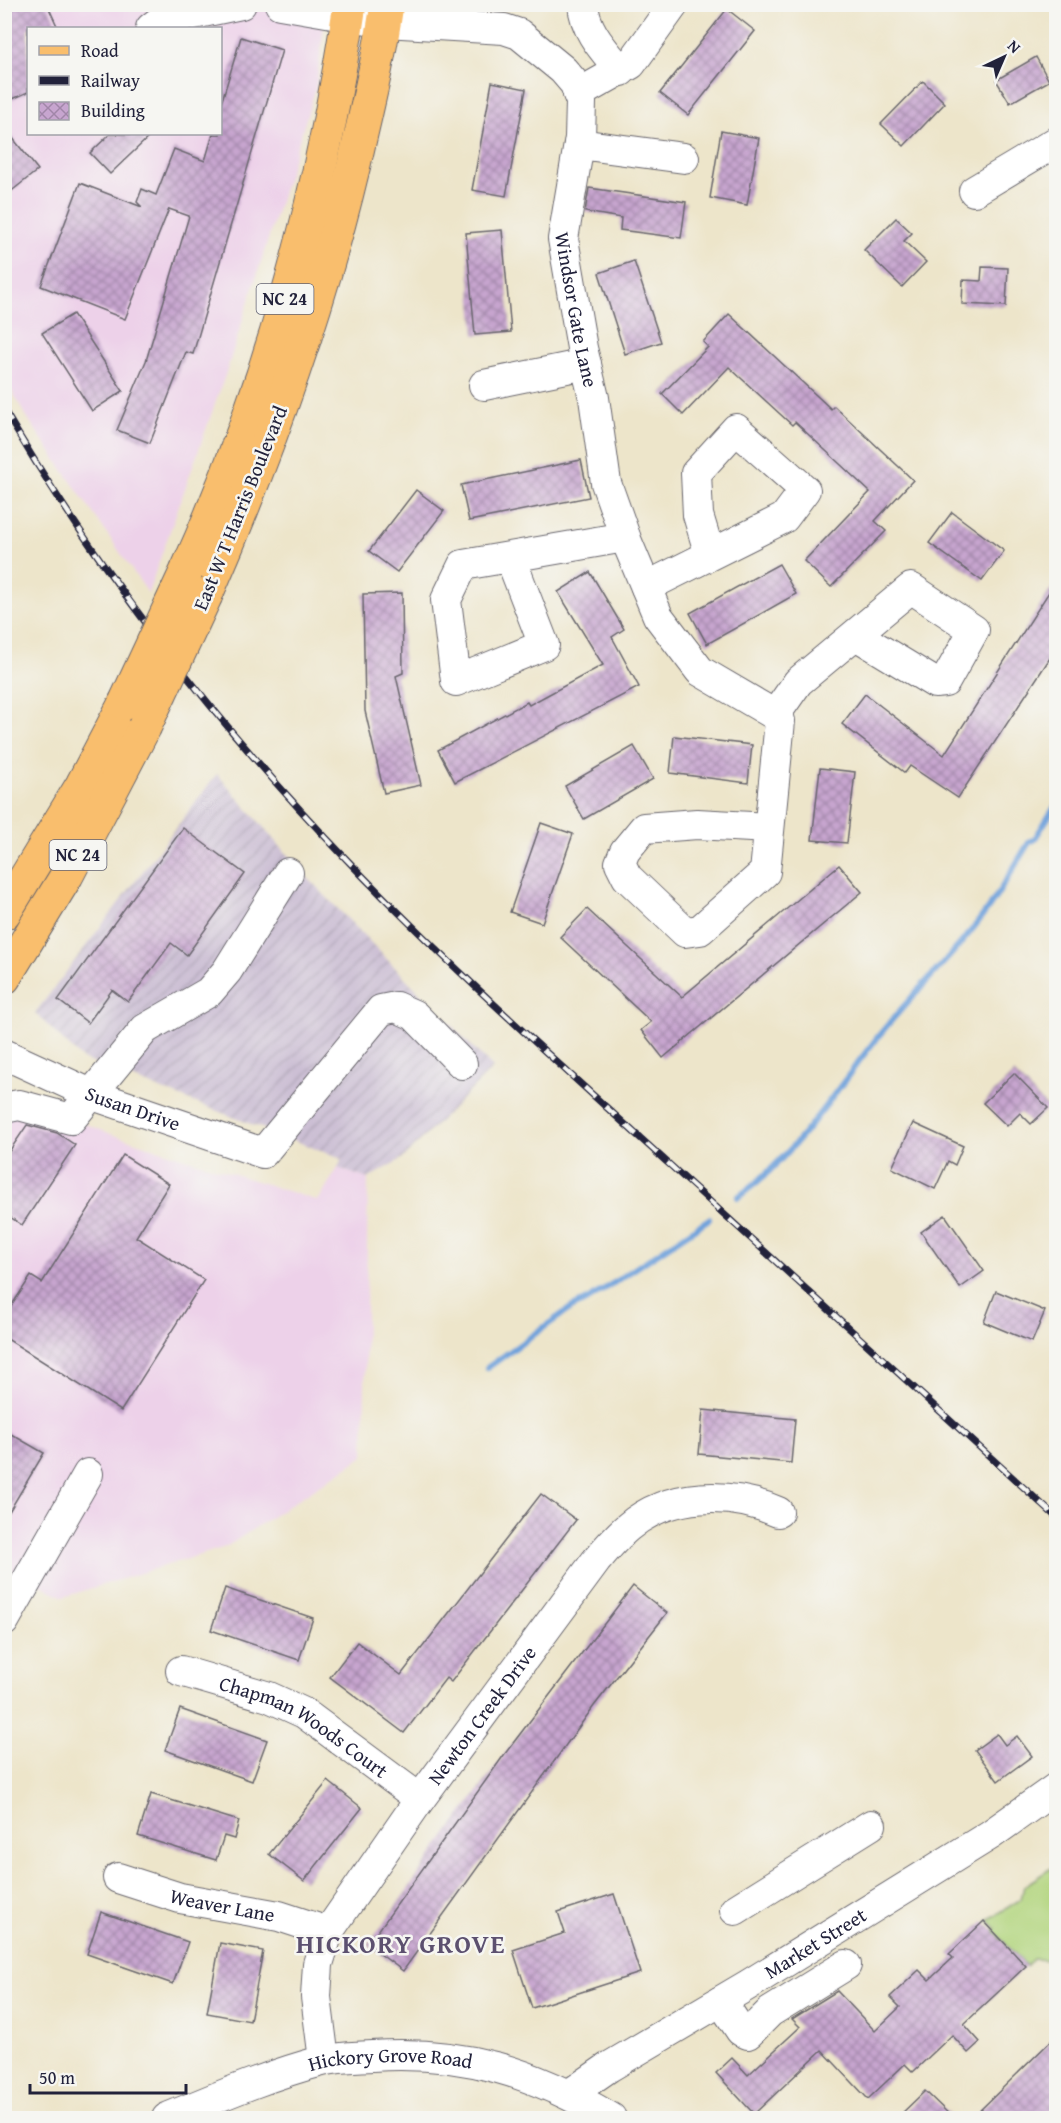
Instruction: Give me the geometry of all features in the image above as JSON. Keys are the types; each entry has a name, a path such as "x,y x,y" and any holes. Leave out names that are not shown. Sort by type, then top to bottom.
{"main road":[{"name":"East W T Harris Boulevard","path":"196,582 231,465 279,323 318,167 349,11"},
{"name":"East W T Harris Boulevard","path":"4,978 67,875 134,716 196,582 255,478 308,330 352,175 386,13"},
{"name":"East W T Harris Boulevard","path":"4,912 82,785 134,716"}],"street":[{"path":"152,27 160,21 241,4"},
{"name":"Windsor Gate Lane","path":"280,4 386,13 519,34 563,70 581,102 579,144 563,239 594,398 606,483 625,537 658,616 700,671 775,716"},
{"path":"583,4 584,18 594,38 621,71"},
{"path":"578,94 631,64 674,4"},
{"path":"974,191 1056,142"},
{"path":"579,144 684,158"},
{"path":"484,385 586,364"},
{"path":"510,557 625,537"},
{"path":"646,587 710,555"},
{"path":"769,828 697,824 645,828 625,850 620,863 627,877 685,933 700,930 765,872 780,721 775,716 798,682 856,635"},
{"path":"4,1108 19,1106 71,1119 145,1029 209,992 227,971 288,873"},
{"name":"Susan Drive","path":"4,1054 93,1095 263,1153 381,1010 396,1007 414,1016 462,1064"},
{"path":"4,1621 88,1474"},
{"name":"Newton Creek Drive","path":"324,2060 316,1997 318,1964 328,1932 420,1798 596,1561 629,1526 649,1512 678,1502 705,1497 743,1501 778,1512"},
{"name":"Chapman Woods Court","path":"181,1671 269,1697 304,1713 420,1798"},
{"name":"Market Street","path":"570,2094 609,2067 721,2001 990,1835 1056,1788"},
{"path":"735,1910 871,1825"},
{"name":"Weaver Lane","path":"118,1878 180,1898 279,1916 328,1932"},
{"path":"721,2001 741,2031 748,2034 770,2012 846,1965"},
{"name":"Hickory Grove Road","path":"167,2118 256,2082 324,2060 384,2055 445,2056 518,2073 570,2094 611,2118"}],"shaded area":[{"path":"5,5 327,5 316,87 227,370 148,593 28,419 5,379"},
{"path":"217,774 308,878 493,1068 403,1158 368,1179 338,1168 342,1159 82,1059 35,1013"},
{"path":"17,1098 114,1135 318,1201 338,1168 368,1179 364,1456 226,1547 63,1597 14,1570 5,1585 5,1102"}],"green space":[{"path":"1056,1865 1056,1943 1051,1960 1033,1959 1026,1966 994,1931 996,1928 988,1920 1021,1899 1024,1886"}],"building":[{"path":"4,4 47,4 58,27 27,27 27,92 4,103"},
{"path":"727,9 755,31 688,115 660,93"},
{"path":"241,37 282,50 193,354 186,352 150,443 117,430 146,361 189,216 169,209 125,319 41,286 80,183 142,207 137,202 142,189 156,195 174,149 205,161 213,135 222,135 222,100"},
{"path":"1036,57 1049,81 1010,103 996,80"},
{"path":"923,81 945,103 904,146 881,124"},
{"path":"492,82 526,89 506,196 472,190"},
{"path":"4,127 38,170 4,197"},
{"path":"721,131 759,138 747,205 710,198"},
{"path":"109,135 151,135 110,174 90,153"},
{"path":"589,188 686,202 681,238 620,230 621,218 585,212"},
{"path":"896,218 912,233 904,241 926,262 902,287 864,250"},
{"path":"502,230 511,332 475,335 466,233"},
{"path":"634,261 661,342 625,354 599,273"},
{"path":"982,267 1008,268 1006,306 962,304 963,280 981,281"},
{"path":"73,314 123,391 92,411 42,333"},
{"path":"729,314 831,409 834,406 913,480 875,521 886,531 831,587 804,561 870,492 795,422 792,425 729,367 683,415 662,394 708,347 703,342"},
{"path":"581,460 589,497 469,521 461,485"},
{"path":"416,490 444,511 397,572 369,551"},
{"path":"952,512 1004,551 982,581 929,543"},
{"path":"779,564 796,594 707,644 690,613"},
{"path":"590,572 624,629 612,637 639,687 455,782 438,750 527,702 529,705 603,665 558,592"},
{"path":"1056,581 1056,649 958,798 910,766 905,773 842,724 865,694 944,755"},
{"path":"402,593 403,673 396,676 421,785 384,793 365,711 363,594"},
{"path":"674,736 752,745 748,783 670,773"},
{"path":"634,746 653,779 584,819 565,786"},
{"path":"820,768 855,772 847,843 812,840"},
{"path":"541,823 573,834 542,923 510,912"},
{"path":"183,828 245,874 187,955 171,943 128,1002 112,990 88,1023 58,1000"},
{"path":"839,865 862,892 663,1058 641,1030 651,1022 560,937 587,909 682,997"},
{"path":"1014,1073 1048,1108 1031,1124 1020,1113 1007,1126 983,1103"},
{"path":"913,1123 963,1146 955,1165 948,1161 935,1189 892,1168"},
{"path":"27,1125 57,1133 75,1145 22,1225 4,1213 4,1159"},
{"path":"123,1155 169,1184 136,1237 204,1280 121,1411 4,1337 4,1317 31,1276 42,1283"},
{"path":"945,1215 984,1271 960,1288 921,1232"},
{"path":"996,1291 1045,1311 1032,1342 984,1322"},
{"path":"703,1410 795,1419 791,1463 699,1454"},
{"path":"4,1430 44,1453 4,1520"},
{"path":"541,1494 576,1520 451,1682 446,1678 404,1733 330,1677 357,1642 401,1675"},
{"path":"633,1586 667,1613 594,1706 403,1971 368,1945 504,1755"},
{"path":"225,1588 313,1618 299,1660 211,1630"},
{"path":"180,1709 267,1740 252,1781 165,1750"},
{"path":"997,1734 1005,1745 1017,1736 1032,1756 998,1781 975,1750"},
{"path":"328,1781 362,1808 304,1881 269,1854"},
{"path":"151,1794 239,1821 234,1839 224,1836 216,1860 138,1836"},
{"path":"614,1894 640,1973 532,2008 513,1950 565,1933 558,1912"},
{"path":"101,1912 188,1942 173,1984 87,1954"},
{"path":"984,1921 1026,1966 964,2024 980,2042 968,2053 952,2035 913,2072 905,2064 868,2099 822,2050 754,2114 716,2073 732,2058 748,2075 800,2027 792,2019 837,1991 875,2031 900,2007 890,1997 919,1970 929,1980 953,1958 949,1954"},
{"path":"220,1943 263,1951 250,2021 207,2013"},
{"path":"1056,2036 1056,2118 972,2118"},
{"path":"925,2091 953,2118 897,2118"}],"waterway":[{"path":"738,1197 777,1164 794,1145 887,1026 976,925 1056,805"},
{"path":"487,1368 571,1308 591,1298 709,1219"}],"railway":[{"path":"4,410 80,530 164,647 254,758 350,863 427,941 507,1016 1056,1517"}],"district":[{"name":"HICKORY GROVE","path":"401,1944"}]}
